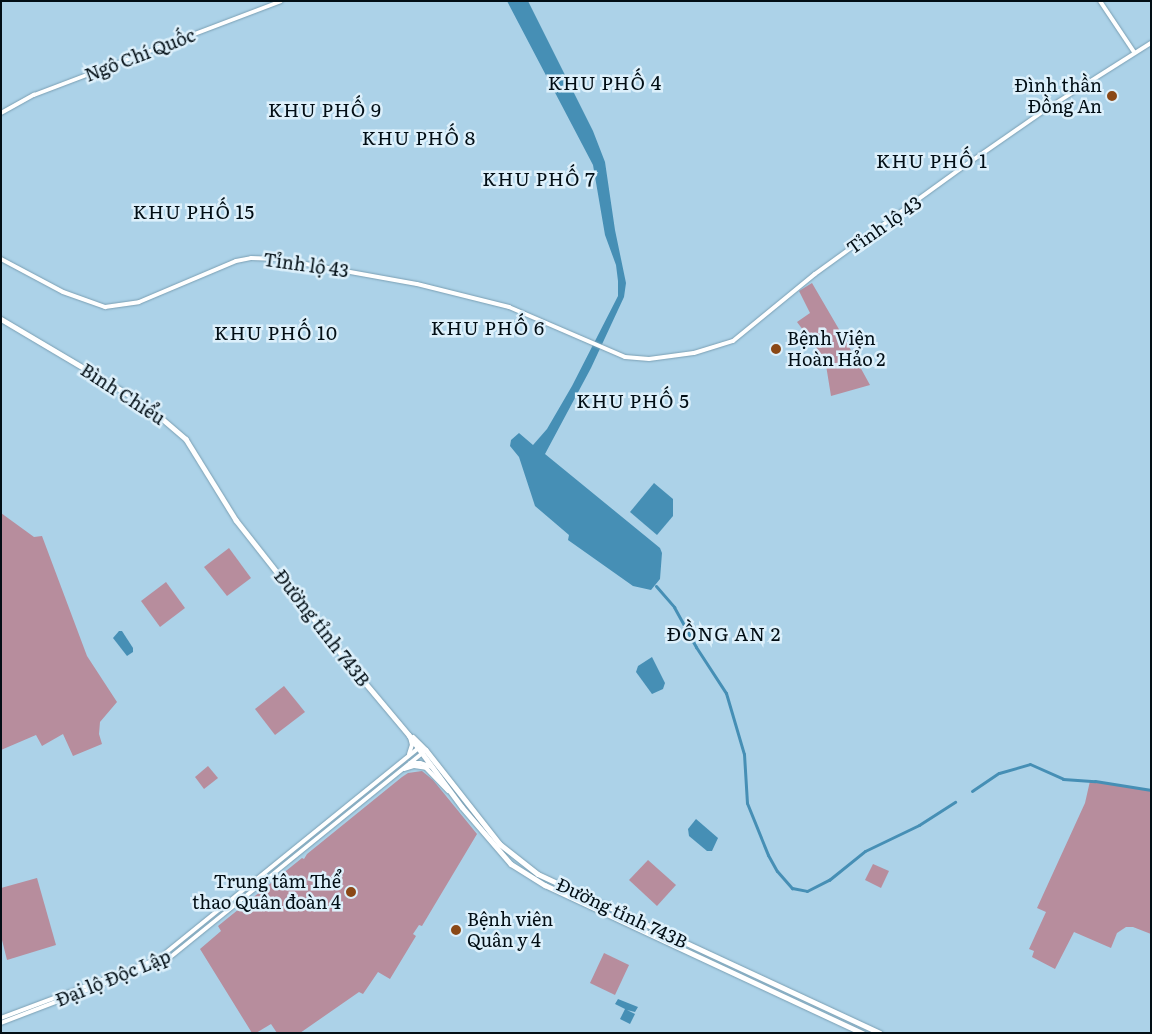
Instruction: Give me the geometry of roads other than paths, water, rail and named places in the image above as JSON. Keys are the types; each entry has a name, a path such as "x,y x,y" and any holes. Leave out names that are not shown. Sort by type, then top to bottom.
{"main road":[{"name":"Ngô Chí Quốc","path":"1,113 34,95 281,1"},
{"path":"1100,1 1134,52"},
{"name":"Tỉnh lộ 43","path":"1,259 62,292 105,307 139,302 235,261 251,258 278,259 461,294 520,311 625,357 649,359 694,353 733,341 815,274 1048,108 1151,43"},
{"name":"Bình Chiểu","path":"1,320 157,412 186,439 236,520"},
{"name":"Đường tỉnh 743B","path":"236,520 347,661 495,837 511,853 544,877 880,1033"},
{"path":"406,758 412,748 409,735"},
{"name":"Đại lộ Độc Lập","path":"1,1018 158,959 420,747"},
{"name":"Đường tỉnh 743B","path":"424,751 434,770 491,843 511,864 545,885 863,1033"},
{"name":"Đại lộ Độc Lập","path":"1,1023 168,958 424,751"},
{"path":"410,763 423,764 434,770"},
{"path":"399,772 414,766 426,768 455,797"},
{"path":"598,910 603,904"}],"water":[{"path":"507,1 528,1 593,131 605,162 615,230 626,283 624,297 591,368 545,454 660,548 662,553 660,579 651,590 633,586 568,540 569,535 535,506 519,457 510,446 511,440 519,433 533,445 547,429 572,386 618,296 618,281 616,265 605,235 593,165"},
{"path":"654,483 673,499 673,516 657,535 630,512"},
{"path":"119,631 122,631 133,648 133,652 127,656 113,638"},
{"path":"652,657 665,683 663,689 652,694 636,672 638,666"},
{"path":"696,819 718,838 712,851 707,851 689,836 688,829"},
{"path":"618,999 638,1007 635,1012 627,1010 635,1014 630,1024 620,1019 625,1009 615,1004"}],"waterway":[{"path":"656,586 674,607 696,647 726,693 744,754 747,803 768,855 777,871 792,888 807,891 829,880 865,851 919,825 955,802"},
{"path":"972,791 999,773 1030,764 1063,779 1095,781 1151,790"}],"place":[{"name":"Đình thần Đồng An","path":"1112,96"},
{"name":"Bệnh Viện Hoàn Hảo 2","path":"776,349"},
{"name":"Trung tâm Thể thao Quân đoàn 4","path":"351,892"},
{"name":"Bệnh viên Quân y 4","path":"456,930"}],"district":[{"name":"KHU PHỐ 4","path":"605,83"},
{"name":"KHU PHỐ 9","path":"325,110"},
{"name":"KHU PHỐ 8","path":"419,138"},
{"name":"KHU PHỐ 1","path":"932,161"},
{"name":"KHU PHỐ 7","path":"539,179"},
{"name":"KHU PHỐ 15","path":"194,212"},
{"name":"KHU PHỐ 6","path":"488,328"},
{"name":"KHU PHỐ 10","path":"276,333"},
{"name":"KHU PHỐ 5","path":"633,401"},
{"name":"ĐỒNG AN 2","path":"724,634"}]}
